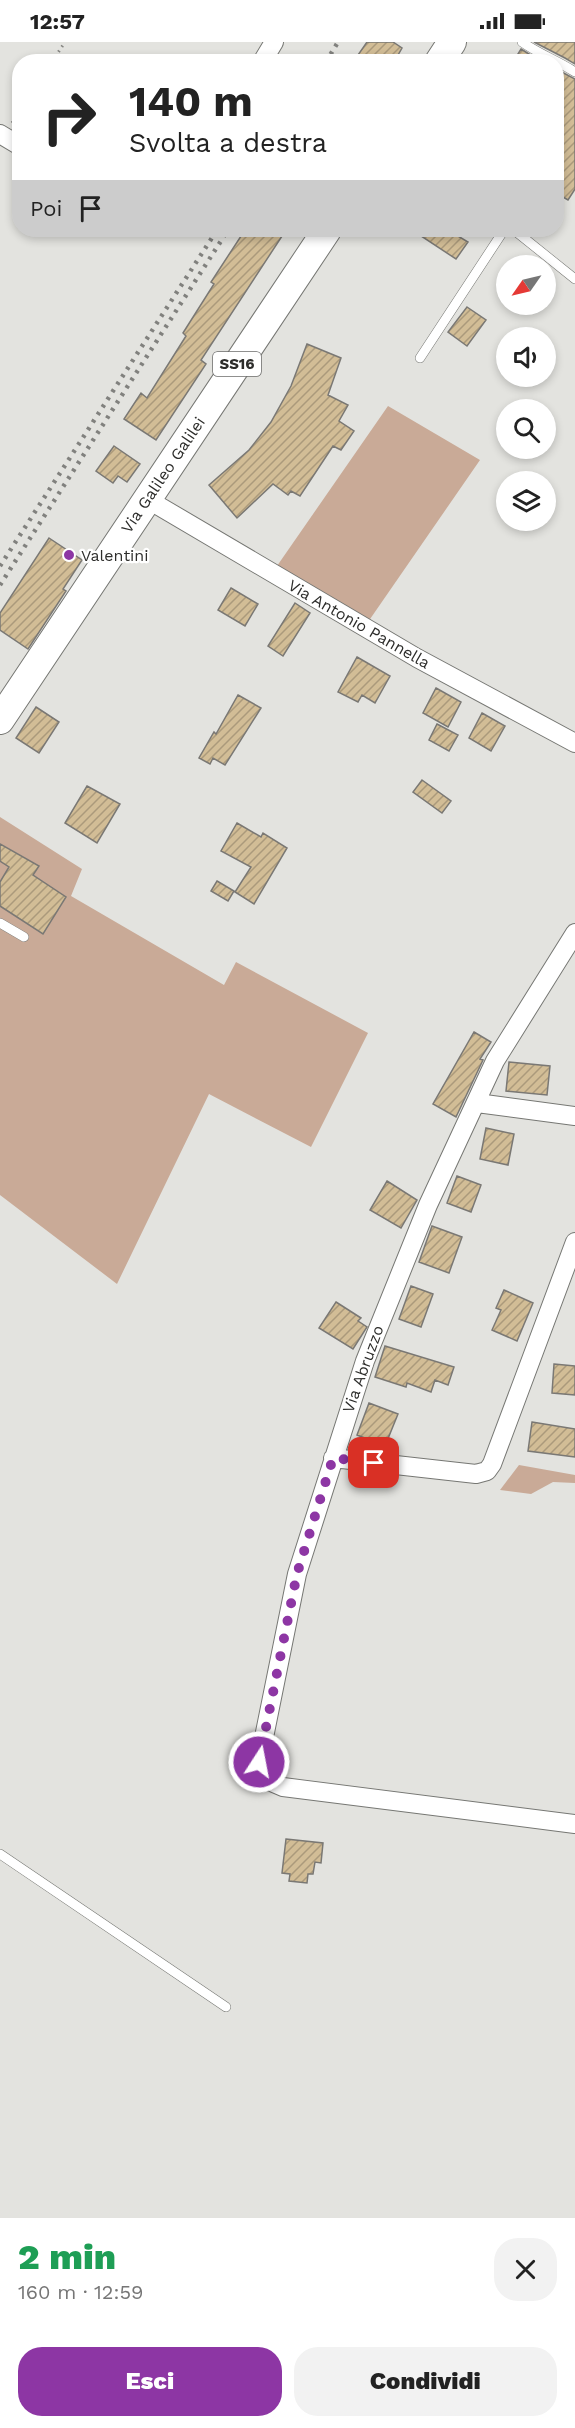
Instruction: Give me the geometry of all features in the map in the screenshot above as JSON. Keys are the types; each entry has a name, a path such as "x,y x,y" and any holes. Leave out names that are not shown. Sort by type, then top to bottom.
{"main road":[{"name":"Via Galileo Galilei","path":"0,720 322,237"}],"street":[{"name":"Via Antonio Pannella","path":"147,499 417,658 575,743"},
{"name":"Via Abruzzo","path":"575,933 495,1061 428,1205 365,1360 297,1574 259,1762 269,1781 283,1787 575,1824"},
{"path":"477,1103 575,1116"},
{"path":"333,1458 477,1474 487,1472 492,1464 575,1242"}],"lane":[{"path":"522,42 542,54"},
{"path":"420,358 499,237"},
{"path":"523,237 575,279"},
{"path":"0,923 24,938"},
{"path":"0,1854 226,2007"}],"shaded area":[{"path":"388,406 480,460 368,622 277,566"},
{"path":"0,817 82,869 71,896 224,985 236,962 368,1033 311,1147 209,1094 117,1284 0,1195"},
{"path":"519,1465 575,1475 575,1483 553,1482 531,1494 500,1490"}],"building":[{"path":"367,42 393,42 402,48 399,54 359,54"},
{"path":"534,42 575,42 575,64 564,57 564,54 557,54"},
{"path":"521,49 529,54 518,54"},
{"path":"564,73 575,79 575,189 568,200 564,198"},
{"path":"240,237 281,237 201,360 206,364 156,440 124,419 141,393 147,398 186,336 183,333 214,284 211,282"},
{"path":"423,237 460,237 468,242 456,259"},
{"path":"467,307 486,320 467,346 448,332"},
{"path":"307,344 341,358 328,395 348,405 339,421 354,431 341,450 333,446 300,496 291,491 288,495 273,484 237,518 209,485 249,450 271,422 291,386"},
{"path":"114,446 140,464 127,482 118,476 113,483 96,471"},
{"path":"49,538 82,560 63,589 66,591 28,649 0,630 0,613"},
{"path":"231,588 258,604 245,626 218,610"},
{"path":"295,603 310,613 283,656 268,646"},
{"path":"357,657 390,676 375,703 362,695 358,702 338,692"},
{"path":"436,688 461,702 448,727 423,713"},
{"path":"238,695 261,708 225,765 213,758 210,764 199,758 214,732 216,734"},
{"path":"36,707 59,722 39,753 16,738"},
{"path":"482,713 505,726 491,751 469,738"},
{"path":"437,724 458,735 449,751 429,740"},
{"path":"422,780 451,801 442,813 413,792"},
{"path":"87,786 120,804 97,843 65,823"},
{"path":"237,823 261,837 263,833 287,848 254,904 235,892 251,867 221,851"},
{"path":"0,844 39,866 33,875 66,897 43,934 0,906 0,882 9,867 0,861"},
{"path":"217,881 234,891 228,901 211,891"},
{"path":"474,1032 491,1042 480,1059 483,1060 456,1117 433,1104"},
{"path":"509,1062 550,1066 547,1095 506,1091"},
{"path":"486,1128 514,1134 508,1165 480,1159"},
{"path":"457,1176 481,1185 471,1212 447,1203"},
{"path":"387,1181 417,1200 401,1228 370,1210"},
{"path":"432,1226 462,1237 449,1273 419,1262"},
{"path":"411,1286 433,1294 421,1327 399,1319"},
{"path":"504,1290 533,1303 517,1341 492,1330 501,1310 496,1308"},
{"path":"336,1302 361,1318 358,1321 367,1327 353,1349 319,1328"},
{"path":"385,1346 454,1367 448,1385 435,1380 431,1392 407,1383 406,1387 375,1377"},
{"path":"554,1364 575,1366 575,1395 552,1393"},
{"path":"369,1403 398,1414 385,1446 357,1435"},
{"path":"532,1422 575,1429 575,1457 528,1451"},
{"path":"286,1839 323,1843 321,1863 315,1862 313,1874 308,1874 307,1883 289,1881 290,1874 282,1873"}],"railway":[{"path":"331,54 338,42"},
{"path":"0,566 212,237"},
{"path":"0,585 224,237"}],"place":[{"name":"Valentini","path":"69,555"}],"route":[{"path":"259,1762 297,1574 333,1458 374,1463"}]}
